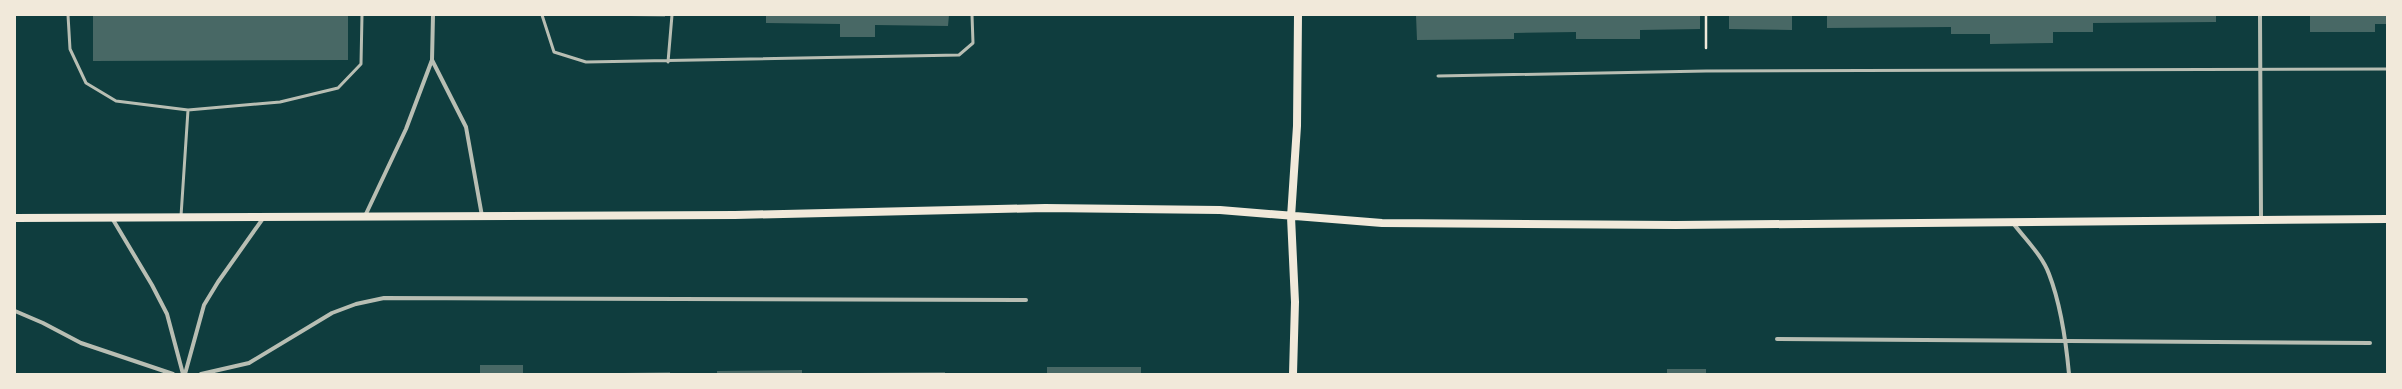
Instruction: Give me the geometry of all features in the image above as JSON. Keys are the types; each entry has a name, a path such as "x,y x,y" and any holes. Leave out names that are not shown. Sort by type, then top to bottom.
{"main road":[{"path":"1294,374 1295,302 1291,217 1297,126 1298,15"},
{"path":"15,218 735,215 1045,208 1220,210 1291,217 1390,223 1676,225 2387,220"}],"street":[{"path":"365,216 406,129 432,60 433,15"},
{"path":"2260,15 2261,220"},
{"path":"432,60 466,127 482,216"},
{"path":"184,374 204,306 218,282 264,216"},
{"path":"112,218 152,285 166,314 184,374"},
{"path":"2013,223 2040,258 2049,273 2066,342 2069,374"},
{"path":"201,374 249,363 332,313 356,304 384,298 1026,300"},
{"path":"15,311 43,323 81,343 173,374"},
{"path":"1777,339 2370,343"}],"lane":[{"path":"68,15 70,49 86,83 116,101 188,110 280,102 338,88 362,64 362,15"},
{"path":"542,15 554,52 586,62 668,62 959,55 973,43 972,15"},
{"path":"668,62 672,15"},
{"path":"1438,76 1706,71 2260,70 2387,68"},
{"path":"181,218 188,110"}],"path":[{"path":"1706,15 1706,52"}],"building":[{"path":"93,15 348,15 348,60 93,61"},
{"path":"665,15 665,17 630,16"},
{"path":"766,15 949,15 948,26 875,25 875,37 840,37 840,24 766,23"},
{"path":"1416,15 1700,15 1700,29 1640,30 1640,39 1576,39 1576,32 1514,33 1514,39 1417,40"},
{"path":"1729,15 1792,15 1792,30 1729,29"},
{"path":"1827,15 2216,15 2216,22 2093,23 2093,32 2053,32 2053,43 1990,44 1990,34 1951,34 1951,27 1827,28"},
{"path":"2310,15 2387,15 2387,24 2375,24 2375,32 2310,32"},
{"path":"480,365 523,365 523,374 480,374"},
{"path":"1047,367 1141,367 1141,374 1047,374"},
{"path":"1667,369 1706,369 1706,374 1667,374"},
{"path":"802,370 802,374 717,374 717,371"},
{"path":"670,372 670,374 623,374 623,373"},
{"path":"945,372 945,374 856,374 856,373"}]}
